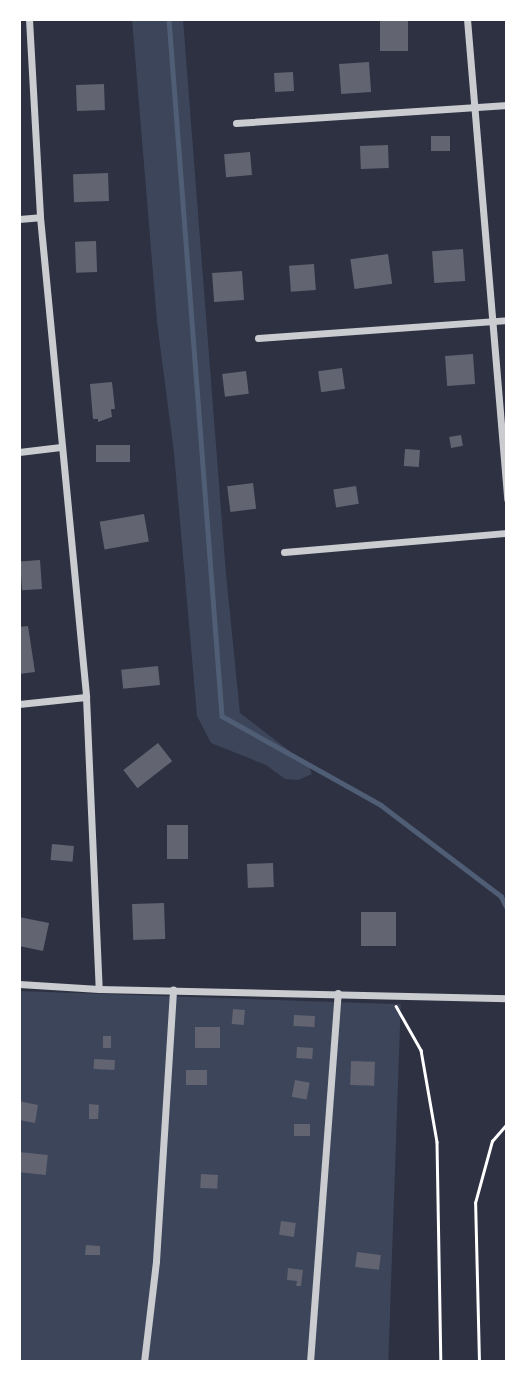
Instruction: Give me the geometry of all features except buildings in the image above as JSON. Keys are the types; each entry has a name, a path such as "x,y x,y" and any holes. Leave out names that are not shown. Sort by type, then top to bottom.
{"street":[{"path":"29,19 40,217 86,697 99,989"},
{"path":"467,19 507,499"},
{"path":"236,123 507,104"},
{"path":"19,219 40,217"},
{"path":"258,338 507,320"},
{"path":"19,452 61,447"},
{"path":"284,552 507,533"},
{"path":"19,704 86,697"},
{"path":"19,984 99,989 507,998"},
{"path":"144,1362 156,1261 173,990"},
{"path":"310,1362 338,993"}],"path":[{"path":"390,994 421,1050 437,1142 441,1362"},
{"path":"479,1362 475,1203 492,1141 507,1124"}],"shaded area":[{"path":"132,19 183,19 226,574 240,713 308,765 312,774 298,780 285,779 266,765 211,743 197,716 174,453 157,322"},
{"path":"19,991 401,1004 388,1362 19,1362"}],"waterway":[{"path":"169,19 222,716 381,805 501,896 507,908"}]}
